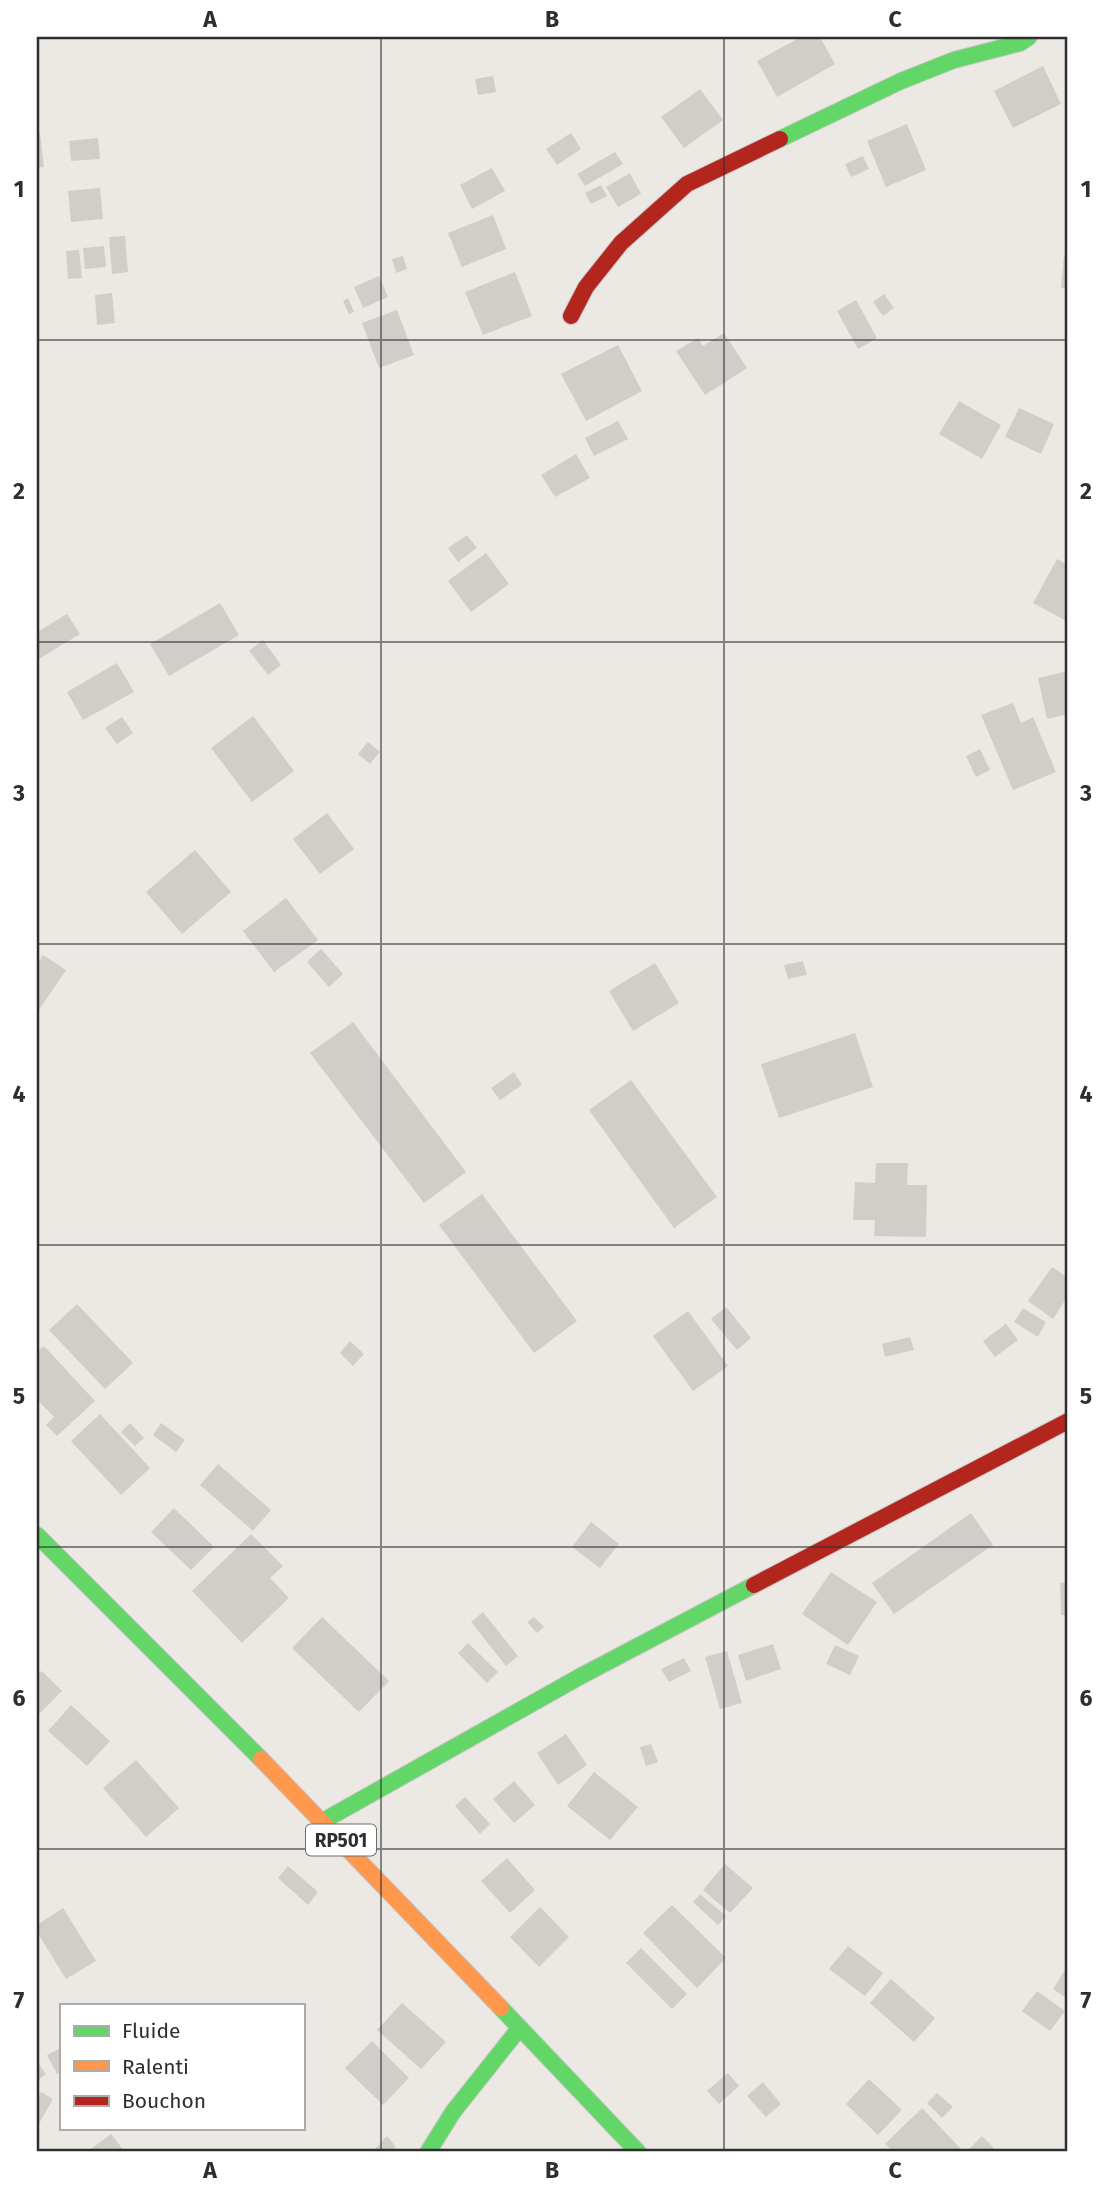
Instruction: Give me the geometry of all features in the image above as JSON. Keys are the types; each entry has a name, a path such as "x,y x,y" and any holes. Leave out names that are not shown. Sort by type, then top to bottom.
{"street":[{"path":"571,317 586,287 621,243 687,184 901,81 954,60 1020,43 1029,37"},
{"path":"323,1821 581,1676 1068,1421"},
{"name":"RP501","path":"37,1535 323,1821 638,2152"},
{"path":"428,2152 453,2112 519,2030"}],"building":[{"path":"801,37 820,37 835,64 777,97 757,61"},
{"path":"1043,66 1061,104 1013,128 994,91"},
{"path":"493,76 496,92 478,95 475,79"},
{"path":"700,89 723,120 684,148 661,117"},
{"path":"907,124 926,170 886,187 867,141"},
{"path":"37,133 40,133 44,167 37,168"},
{"path":"571,133 581,149 557,165 546,149"},
{"path":"98,138 100,159 71,161 69,141"},
{"path":"615,152 623,164 585,186 577,174"},
{"path":"863,156 869,169 851,177 845,164"},
{"path":"492,168 505,191 472,209 460,185"},
{"path":"630,173 641,194 618,207 606,187"},
{"path":"601,185 607,196 591,204 585,193"},
{"path":"100,188 103,219 71,222 68,191"},
{"path":"493,215 506,249 462,267 448,233"},
{"path":"125,236 128,272 112,274 109,237"},
{"path":"104,246 106,267 85,269 83,248"},
{"path":"79,250 82,278 68,279 66,251"},
{"path":"1064,255 1068,255 1068,288 1061,288"},
{"path":"403,256 407,269 396,273 392,259"},
{"path":"515,272 532,316 483,335 465,292"},
{"path":"379,276 388,297 363,308 354,287"},
{"path":"112,293 115,323 97,325 95,295"},
{"path":"884,294 894,308 883,316 873,302"},
{"path":"348,298 354,312 349,314 343,301"},
{"path":"856,300 877,338 858,349 837,311"},
{"path":"397,310 414,355 379,368 362,323"},
{"path":"724,333 747,368 705,395 676,351 698,338 703,346"},
{"path":"618,345 642,391 586,421 561,374"},
{"path":"959,401 1001,425 982,459 939,434"},
{"path":"1019,408 1054,424 1041,454 1005,437"},
{"path":"618,421 628,439 594,456 585,438"},
{"path":"576,454 590,478 555,497 541,475"},
{"path":"467,535 477,548 458,562 448,548"},
{"path":"486,553 509,584 471,612 448,581"},
{"path":"1057,559 1068,565 1068,622 1033,603"},
{"path":"220,603 239,635 169,676 150,644"},
{"path":"67,614 80,634 37,660 37,632"},
{"path":"263,640 281,665 268,675 249,651"},
{"path":"117,663 134,692 83,720 67,692"},
{"path":"1068,671 1068,714 1047,719 1038,678"},
{"path":"1013,703 1021,723 1033,717 1056,772 1013,790 981,715"},
{"path":"253,716 294,771 252,802 211,748"},
{"path":"122,717 133,733 117,744 105,728"},
{"path":"368,742 380,752 370,764 358,754"},
{"path":"980,749 990,770 976,777 966,756"},
{"path":"327,813 354,849 320,874 293,839"},
{"path":"195,850 231,892 182,934 146,892"},
{"path":"286,898 318,940 274,972 243,931"},
{"path":"321,949 343,974 329,987 307,962"},
{"path":"43,955 66,970 37,1013 37,965"},
{"path":"803,961 807,975 788,979 784,965"},
{"path":"655,963 679,1003 633,1031 609,991"},
{"path":"353,1022 466,1172 424,1203 310,1053"},
{"path":"855,1033 873,1087 779,1118 761,1064"},
{"path":"514,1072 522,1085 500,1100 491,1088"},
{"path":"631,1080 717,1197 674,1228 589,1110"},
{"path":"876,1163 908,1163 907,1185 927,1185 926,1237 874,1236 875,1220 853,1220 855,1182 875,1183"},
{"path":"482,1194 577,1321 534,1353 439,1225"},
{"path":"1052,1267 1068,1278 1068,1296 1053,1319 1028,1301"},
{"path":"77,1304 133,1363 105,1389 49,1330"},
{"path":"726,1307 751,1338 737,1350 711,1319"},
{"path":"1023,1308 1046,1322 1038,1337 1014,1322"},
{"path":"688,1311 728,1366 693,1391 653,1336"},
{"path":"1006,1324 1018,1340 995,1357 983,1341"},
{"path":"910,1337 914,1350 885,1357 882,1344"},
{"path":"350,1341 364,1354 353,1366 340,1353"},
{"path":"44,1346 95,1401 57,1436 46,1425 54,1417 37,1399 37,1352"},
{"path":"100,1414 150,1468 121,1495 71,1441"},
{"path":"130,1423 144,1438 135,1446 121,1432"},
{"path":"161,1423 185,1440 176,1452 153,1435"},
{"path":"218,1464 271,1510 253,1531 200,1485"},
{"path":"174,1508 214,1547 191,1570 151,1532"},
{"path":"971,1513 993,1545 894,1614 872,1583"},
{"path":"591,1522 619,1544 600,1568 572,1547"},
{"path":"251,1534 283,1566 270,1578 289,1598 242,1643 192,1591"},
{"path":"831,1572 877,1602 848,1645 802,1614"},
{"path":"1068,1582 1068,1615 1061,1615 1060,1583"},
{"path":"483,1612 518,1656 506,1666 471,1622"},
{"path":"322,1617 389,1681 359,1712 292,1648"},
{"path":"534,1617 544,1627 537,1633 527,1622"},
{"path":"468,1643 498,1672 487,1683 458,1653"},
{"path":"773,1644 781,1669 746,1681 738,1655"},
{"path":"835,1645 859,1656 850,1675 826,1664"},
{"path":"727,1651 742,1703 720,1709 705,1657"},
{"path":"684,1658 691,1671 669,1682 661,1669"},
{"path":"42,1671 62,1691 37,1716 37,1675"},
{"path":"71,1705 110,1741 87,1766 48,1731"},
{"path":"566,1734 587,1765 558,1785 537,1753"},
{"path":"651,1744 658,1762 646,1766 640,1747"},
{"path":"136,1760 179,1808 146,1837 103,1788"},
{"path":"594,1772 638,1807 610,1840 567,1806"},
{"path":"514,1781 535,1805 514,1823 493,1799"},
{"path":"465,1797 490,1824 480,1834 455,1806"},
{"path":"507,1858 535,1890 510,1913 481,1881"},
{"path":"725,1864 753,1888 730,1913 703,1890"},
{"path":"288,1866 318,1892 308,1905 278,1878"},
{"path":"700,1894 726,1916 718,1925 693,1902"},
{"path":"672,1905 726,1958 697,1988 643,1933"},
{"path":"540,1907 569,1937 539,1967 510,1937"},
{"path":"63,1908 96,1961 66,1979 37,1932 37,1925"},
{"path":"848,1946 883,1973 865,1996 829,1969"},
{"path":"641,1948 687,1994 672,2009 626,1963"},
{"path":"1068,1965 1068,1999 1053,1989"},
{"path":"891,1979 935,2018 914,2042 870,2003"},
{"path":"1037,1991 1065,2011 1050,2031 1022,2011"},
{"path":"402,2003 446,2042 421,2069 377,2030"},
{"path":"372,2041 409,2078 383,2105 345,2068"},
{"path":"60,2048 60,2072 57,2074 47,2055"},
{"path":"37,2062 46,2074 37,2081"},
{"path":"728,2073 739,2086 719,2104 707,2091"},
{"path":"869,2079 902,2110 878,2135 846,2104"},
{"path":"763,2082 781,2104 766,2117 747,2096"},
{"path":"41,2092 53,2099 37,2127 37,2099"},
{"path":"937,2093 953,2107 942,2118 927,2103"},
{"path":"922,2108 961,2149 958,2152 893,2152 885,2144"},
{"path":"111,2134 125,2152 87,2152"},
{"path":"387,2136 396,2147 390,2152 372,2152"},
{"path":"982,2136 994,2148 989,2152 966,2152"}],"traffic: fast":[{"path":"780,139 901,81 954,60 1020,43 1029,37"},
{"path":"37,1535 261,1759"},
{"path":"323,1821 581,1676 754,1585"},
{"path":"501,2008 638,2152"},
{"path":"428,2152 453,2112 518,2030"}],"traffic: slow":[{"path":"261,1759 501,2008"}],"traffic: jam":[{"path":"571,316 586,287 621,243 687,184 780,139"},
{"path":"754,1585 1068,1421"}]}
